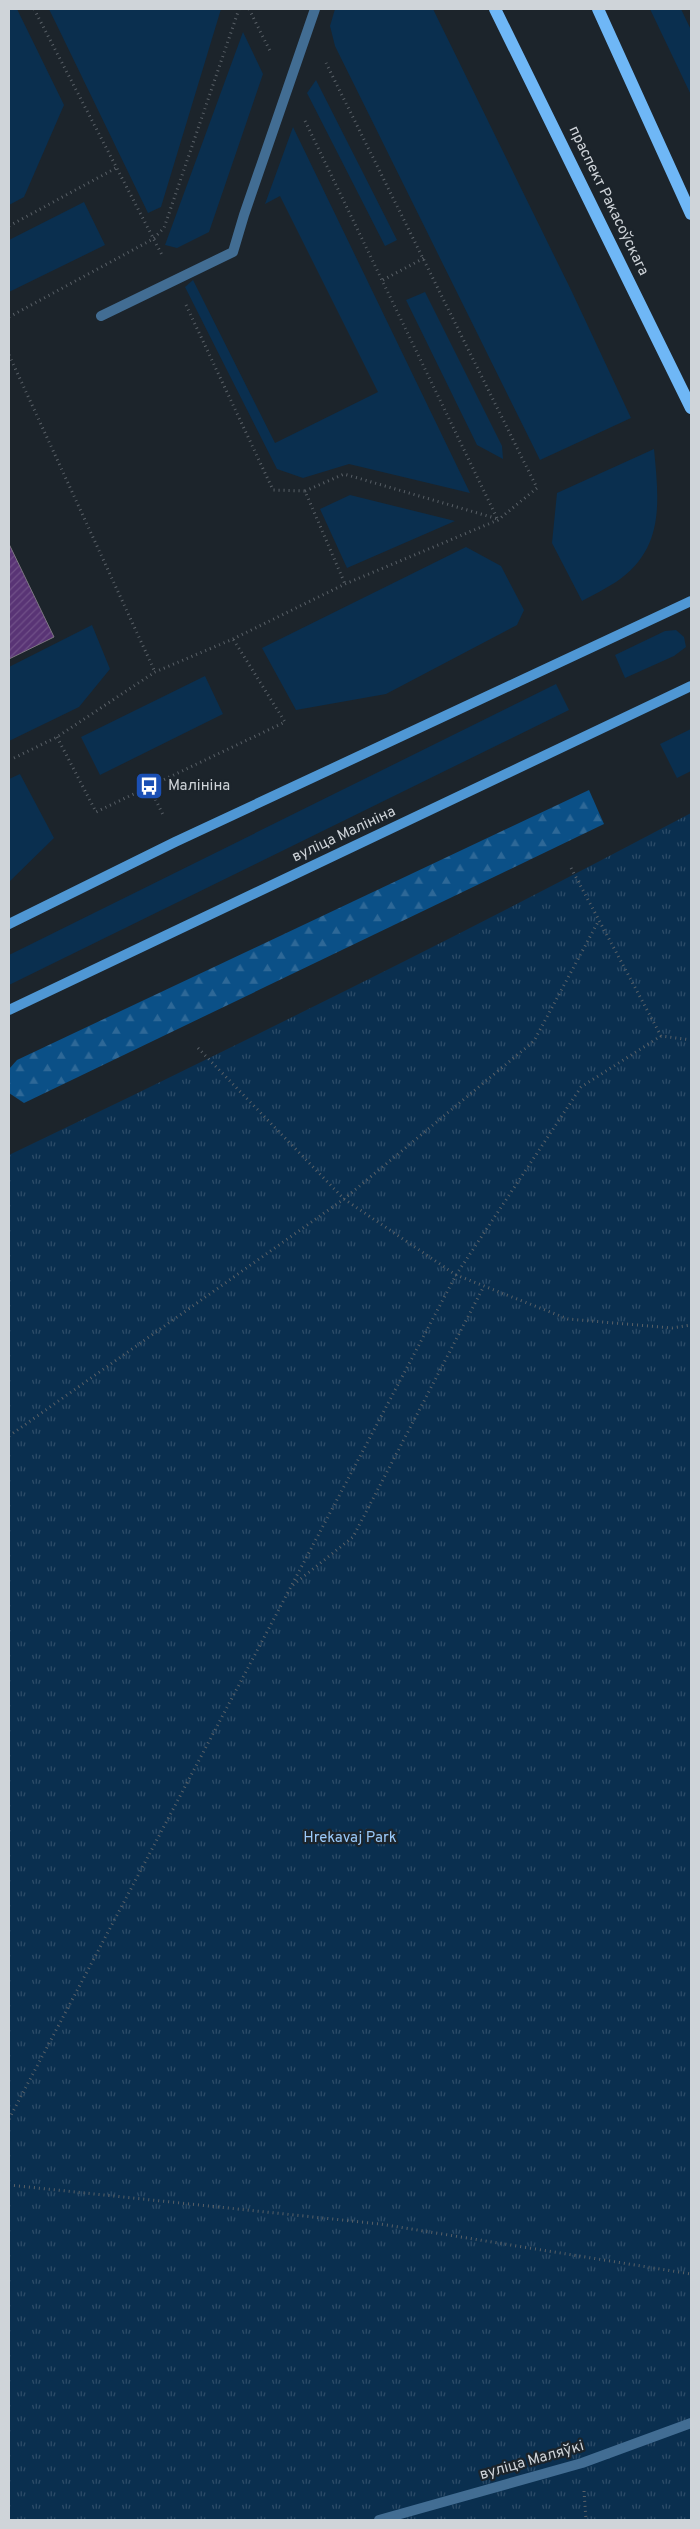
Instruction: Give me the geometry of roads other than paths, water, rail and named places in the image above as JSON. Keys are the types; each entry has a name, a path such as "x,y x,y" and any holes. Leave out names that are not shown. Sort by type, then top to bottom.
{"main road":[{"name":"праспект Ракасоўскага","path":"495,9 691,408"},
{"path":"598,9 691,214"},
{"path":"9,924 176,842 691,601"},
{"name":"вуліца Малініна","path":"9,1010 691,686"}],"street":[{"path":"101,316 234,252 287,86 315,9"},
{"name":"вуліца Маляўкі","path":"379,2520 582,2463 691,2423"}],"place":[{"name":"Малініна","path":"149,786"}],"park label":[{"name":"Hrekavaj Park","path":"350,1838"}]}
